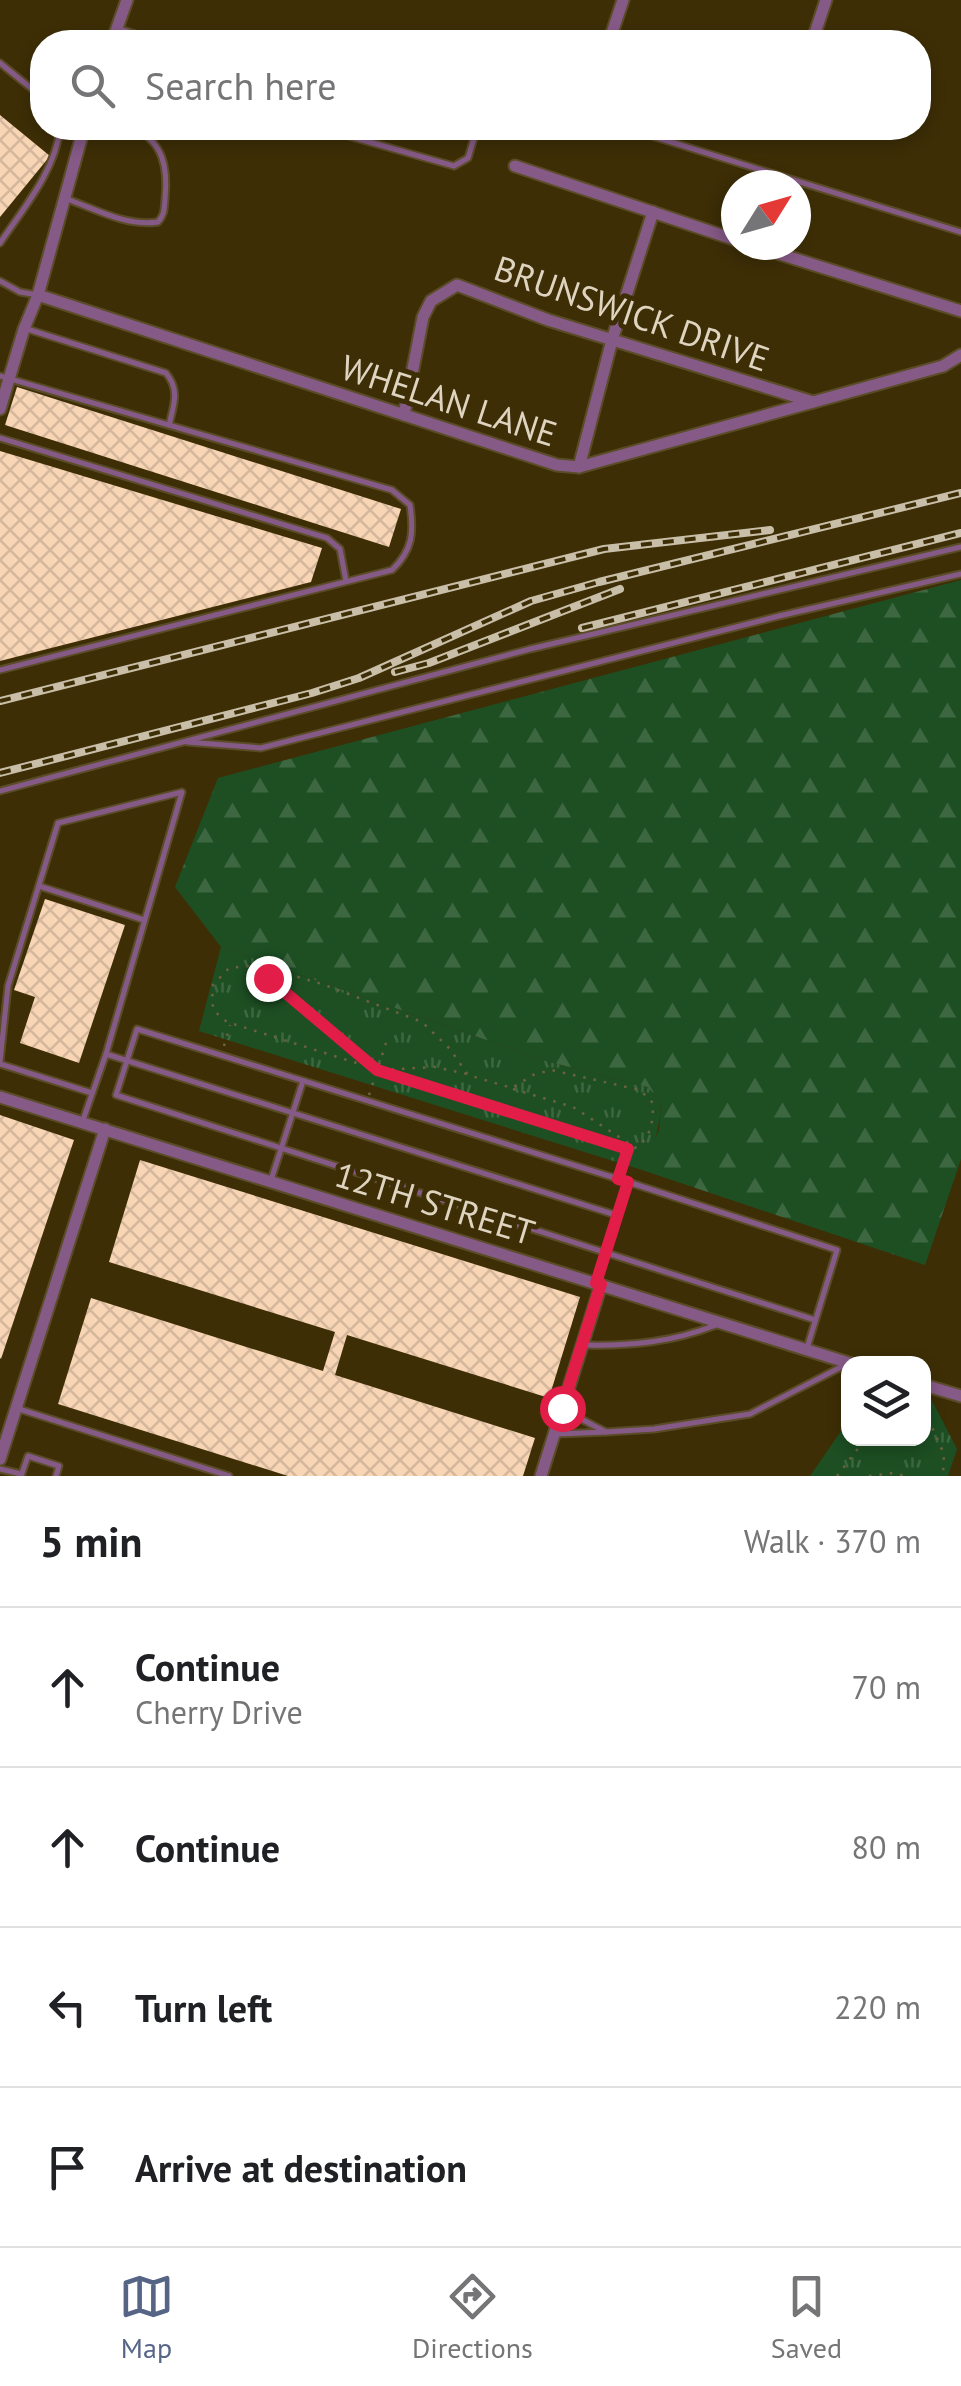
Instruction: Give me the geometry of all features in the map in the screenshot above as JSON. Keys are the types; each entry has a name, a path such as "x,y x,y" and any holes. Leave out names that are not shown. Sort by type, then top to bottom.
{"street":[{"path":"118,28 127,0"},
{"path":"613,30 623,0"},
{"path":"816,30 826,0"},
{"path":"0,409 4,377 38,295 81,140"},
{"path":"515,166 721,235"},
{"path":"579,466 612,340 652,212"},
{"path":"798,260 961,311"},
{"name":"BRUNSWICK DRIVE","path":"404,415 423,317 436,297 450,287 463,285 548,320 813,402"},
{"name":"WHELAN LANE","path":"38,295 556,465 579,466 943,366 961,356"},
{"name":"12TH STREET","path":"0,1098 841,1360"},
{"path":"0,1460 106,1129"},
{"path":"541,1476 599,1284"},
{"path":"931,1387 961,1396"}],"lane":[{"path":"118,28 124,30"},
{"path":"0,62 30,86"},
{"path":"0,244 49,166 58,140"},
{"path":"64,198 123,220 158,222 164,215 166,165 151,140"},
{"path":"364,140 458,166 468,158 473,140"},
{"path":"665,140 961,232"},
{"path":"58,144 79,146"},
{"path":"0,281 20,292 38,295"},
{"path":"24,328 166,373 177,394 169,425"},
{"path":"0,670 392,570 403,560 414,535 410,505 392,490 4,377"},
{"path":"0,438 327,538 340,549 346,582"},
{"path":"0,791 530,648 961,546"},
{"path":"180,742 261,748 779,616 961,574"},
{"path":"82,1122 106,1054 182,792 58,823 8,986 0,1062 92,1093"},
{"path":"39,886 144,920"},
{"path":"807,1348 836,1250 137,1029 116,1095 815,1320"},
{"path":"106,1054 618,1215"},
{"path":"270,1180 302,1081"},
{"path":"599,1284 628,1182"},
{"path":"582,1346 681,1339 723,1322"},
{"path":"554,1434 654,1429 750,1414 841,1368"},
{"path":"16,1408 229,1476"},
{"path":"562,1408 606,1432"},
{"path":"0,1469 22,1475 28,1456 59,1466 56,1476"}],"path":[{"path":"254,966 377,1070 434,1067 468,1074 572,1108 636,1148"},
{"path":"468,1074 450,1048 422,1022 322,984 254,966 229,968 212,986 213,1010 230,1024 628,1149 642,1145 652,1126 653,1103 640,1090 551,1070 533,1074 512,1088"},
{"path":"221,1055 230,1024"},
{"path":"367,1101 386,1043"},
{"path":"618,1179 628,1149"},
{"path":"931,1425 944,1454 943,1476"},
{"path":"836,1476 860,1446"},
{"path":"869,1476 905,1476"}],"green space":[{"path":"961,580 961,1159 925,1265 642,1170 659,1130 661,1103 648,1087 546,1061 221,947 175,887 218,778"},
{"path":"221,947 546,1061 648,1087 661,1103 656,1138 642,1170 199,1031"},
{"path":"931,1399 957,1449 948,1476 810,1476 841,1431 841,1446 931,1446"}],"building":[{"path":"0,115 50,156 0,217"},
{"path":"17,387 401,509 389,547 5,425"},
{"path":"0,451 322,548 311,582 0,661"},
{"path":"45,899 125,925 79,1063 20,1043 35,997 14,990"},
{"path":"0,1115 74,1140 1,1359 0,1358"},
{"path":"140,1160 580,1297 549,1398 347,1335 335,1375 535,1438 523,1476 288,1476 58,1404 91,1298 323,1371 335,1332 109,1262"}],"railway":[{"path":"0,773 359,678 531,601 961,493"},
{"path":"0,701 604,549 770,530"},
{"path":"582,628 961,533"},
{"path":"395,672 429,663 620,589"}],"route":[{"path":"268,978 377,1070 628,1149 618,1179 628,1182 562,1408"}]}
